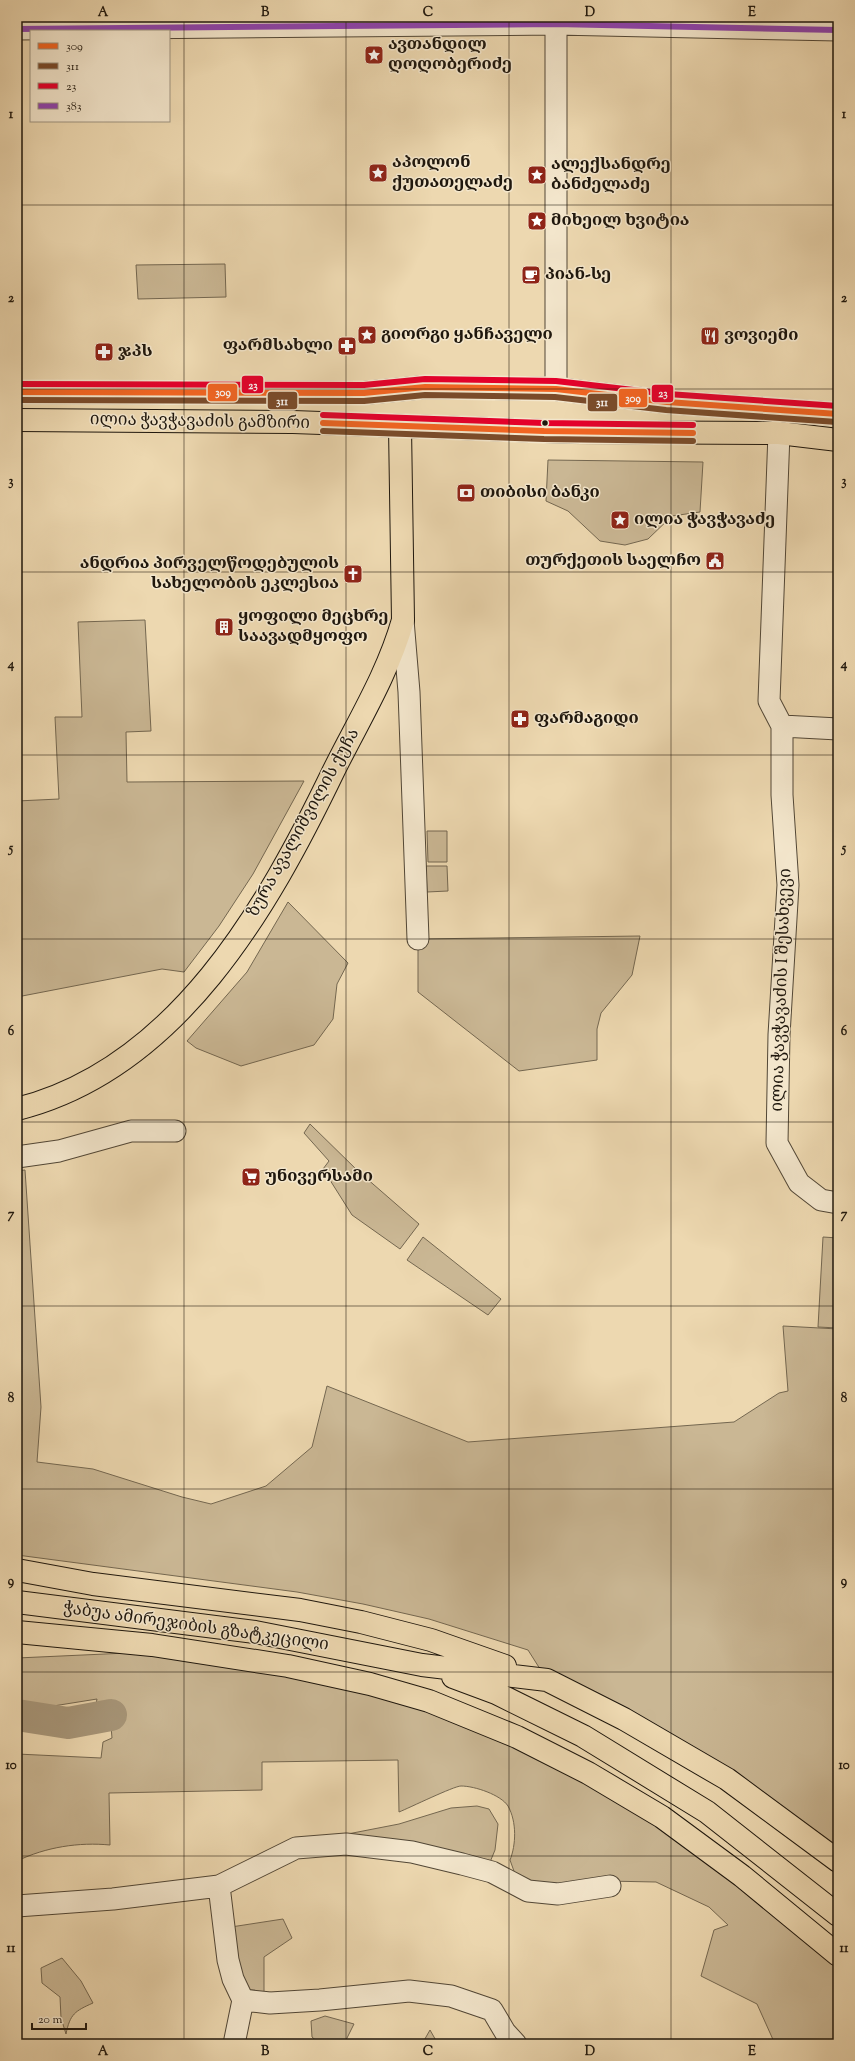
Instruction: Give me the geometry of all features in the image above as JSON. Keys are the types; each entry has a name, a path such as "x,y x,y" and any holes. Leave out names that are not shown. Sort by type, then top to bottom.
{"main road":[{"name":"ილია ჭავჭავაძის გამზირი","path":"17,392 348,393 425,388 556,385 667,402 838,414"},
{"name":"ილია ჭავჭავაძის გამზირი","path":"17,420 293,422 573,432 779,433 838,440"},
{"name":"ზურა ავალიშვილის ქუჩა","path":"17,1109 55,1097 85,1083 130,1054 166,1024 210,978 234,948 270,890 326,787 381,679 403,620 400,427"},
{"path":"17,1570 93,1584 300,1610 361,1622 431,1640 547,1680"},
{"path":"93,1584 174,1608 230,1621 255,1632"},
{"name":"ჭაბუა ამირეჯიბის გზატკეცილი","path":"17,1602 255,1632 422,1665 547,1680 624,1719 727,1779 838,1861"},
{"name":"ჭაბუა ამირეჯიბის გზატკეცილი","path":"17,1632 152,1645 288,1666 370,1684 429,1701 517,1737 588,1773 662,1817 742,1876 838,1956"},
{"path":"17,1648 152,1645"},
{"name":"ჭაბუა ამირეჯიბის გზატკეცილი","path":"422,1665 496,1693 583,1736 708,1812 838,1915"}],"street":[{"path":"17,29 556,20 838,30"},
{"path":"556,20 556,385"},
{"name":"ილია ჭავჭავაძის I შესახვევი","path":"779,433 769,701 782,726 783,807 788,885 779,1035 777,1143 799,1183 821,1200 838,1203"},
{"path":"403,620 409,692 418,939"},
{"path":"782,726 838,729"},
{"path":"17,1157 60,1151 131,1131 176,1131"},
{"path":"17,1906 113,1899 219,1886 296,1848 346,1844 412,1852 462,1864 492,1872 528,1891 558,1894 610,1886"},
{"path":"219,1886 228,1960 233,1979 243,2000 234,2044"},
{"path":"243,2000 283,2002 409,1992 452,1996 492,2010 505,2032 516,2044"}],"shaded area":[{"path":"225,264 226,297 138,299 136,265"},
{"path":"548,460 703,462 700,512 672,516 648,539 625,545 600,541 568,511 546,501"},
{"path":"145,620 151,731 126,732 127,782 304,781 253,874 219,926 184,972 162,969 17,997 17,801 59,799 55,717 82,717 78,622"},
{"path":"427,831 447,831 447,862 428,862"},
{"path":"426,866 447,866 448,891 427,892"},
{"path":"288,902 348,963 337,984 333,1019 314,1045 241,1066 196,1048 187,1041 247,972"},
{"path":"640,936 632,975 601,1013 597,1029 597,1060 519,1071 418,992 418,939"},
{"path":"310,1124 358,1171 419,1224 400,1249 352,1215 323,1169 329,1161 304,1133"},
{"path":"25,1170 41,1407 37,1462 93,1469 182,1497 211,1504 266,1486 312,1447 327,1386 468,1442 734,1422 779,1393 788,1391 783,1326 838,1329 838,1861 727,1779 547,1680 528,1650 429,1619 363,1604 297,1592 17,1555 17,1171"},
{"path":"423,1237 501,1299 488,1315 407,1260"},
{"path":"823,1237 838,1238 838,1328 818,1327"},
{"path":"149,1652 205,1659 439,1710 585,1777 738,1883 838,1964 838,2044 775,2044 757,2004 701,1976 714,1930 728,1925 709,1907 656,1882 605,1881 559,1886 532,1883 515,1874 510,1860 515,1833 511,1812 505,1802 487,1792 467,1786 461,1786 441,1793 399,1812 398,1760 262,1762 262,1790 109,1793 110,1845 86,1844 51,1849 17,1861 17,1754 101,1758 103,1742 112,1738 109,1703 96,1704 97,1699 47,1707 17,1705 17,1658"},
{"path":"477,1806 489,1809 498,1824 495,1850 488,1867 327,1838 399,1824 451,1808"},
{"path":"283,1919 292,1938 264,1957 264,1994 247,1990 240,1979 231,1927"},
{"path":"62,1958 81,1981 93,2003 74,2014 69,2022 66,2034 61,2018 60,1997 42,1983 41,1968"},
{"path":"325,2016 354,2024 344,2044 320,2044 312,2037 311,2021"},
{"path":"430,2030 438,2044 422,2044"}],"waterway":[{"path":"17,1715 68,1723 111,1715"}],"transit line":[{"name":"383","path":"17,29 556,24 838,30"},
{"name":"23","path":"17,384 364,385 425,379 556,381 668,394 838,406"},
{"name":"309","path":"17,392 364,393 425,387 556,389 667,402 838,414"},
{"name":"311","path":"17,400 364,401 425,395 555,397 666,410 837,422"},
{"name":"23","path":"323,415 544,423 693,425"},
{"name":"309","path":"323,423 544,431 693,433"},
{"name":"311","path":"323,431 544,439 693,441"}],"place":[{"name":"ავთანდილ ღოღობერიძე","path":"374,55"},
{"name":"აპოლონ ქუთათელაძე","path":"378,173"},
{"name":"ალექსანდრე ბანძელაძე","path":"537,175"},
{"name":"მიხეილ ხვიტია","path":"537,221"},
{"name":"პიან-სე","path":"531,275"},
{"name":"გიორგი ყანჩაველი","path":"367,335"},
{"name":"ვოვიემი","path":"710,336"},
{"name":"ფარმსახლი","path":"347,346"},
{"name":"ჯპს","path":"104,352"},
{"name":"თიბისი ბანკი","path":"466,493"},
{"name":"ილია ჭავჭავაძე","path":"620,520"},
{"name":"თურქეთის საელჩო","path":"715,561"},
{"name":"ანდრია პირველწოდებულის სახელობის ეკლესია","path":"353,574"},
{"name":"ყოფილი მეცხრე საავადმყოფო","path":"224,627"},
{"name":"ფარმაგიდი","path":"520,719"},
{"name":"უნივერსამი","path":"251,1177"}]}
